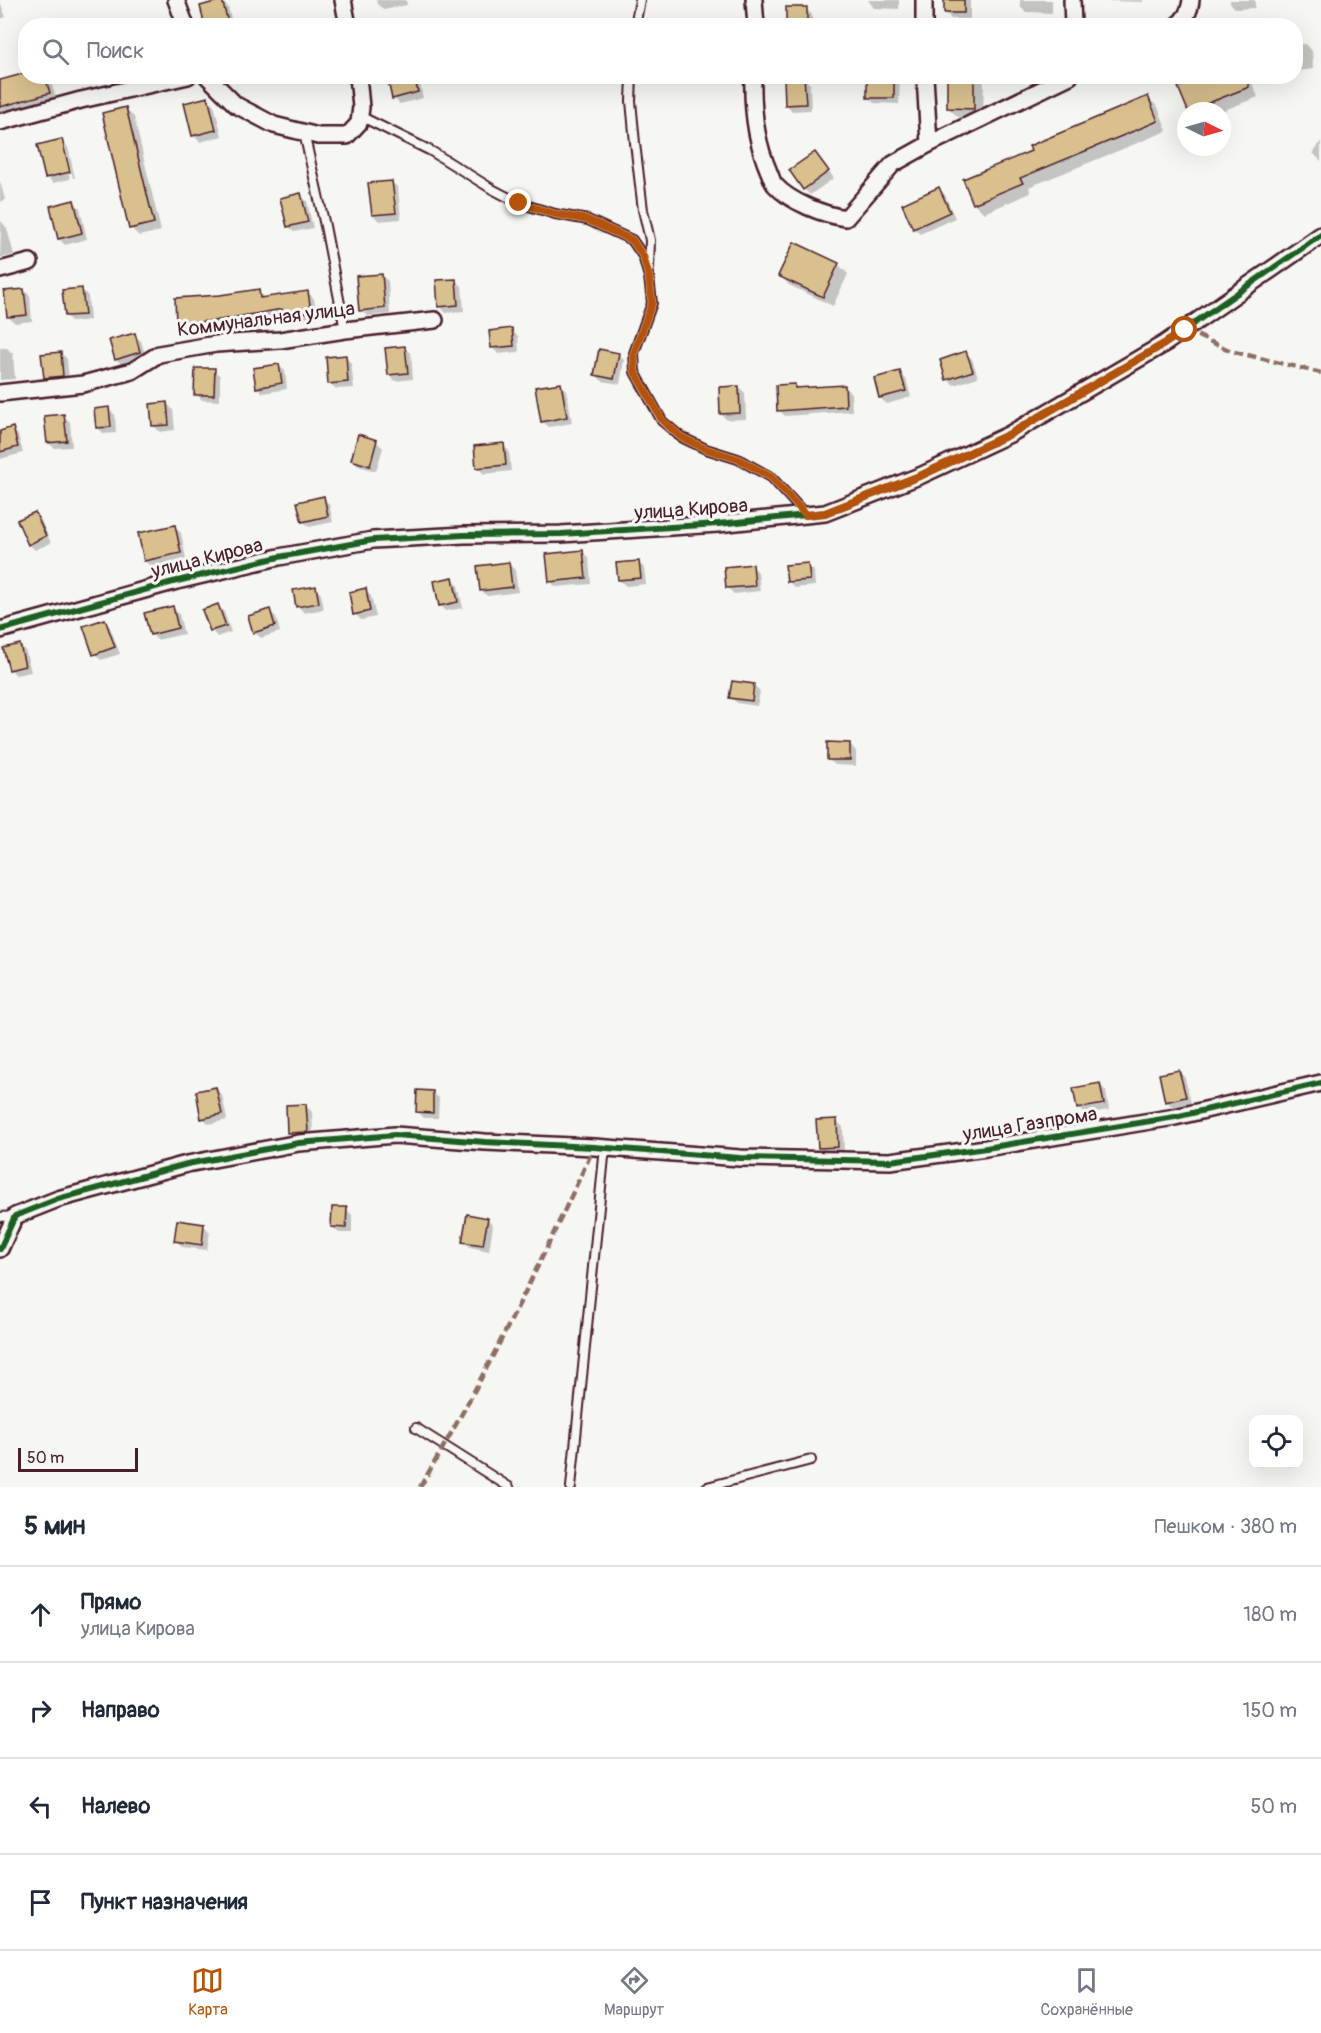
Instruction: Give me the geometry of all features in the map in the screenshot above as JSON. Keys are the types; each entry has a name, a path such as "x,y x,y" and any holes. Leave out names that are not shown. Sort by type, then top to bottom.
{"street":[{"path":"176,0 183,18"},
{"path":"343,0 346,18"},
{"path":"754,0 755,18"},
{"path":"924,0 924,18"},
{"path":"1072,0 1073,18"},
{"path":"1185,18 1191,0"},
{"path":"0,122 152,84"},
{"path":"215,84 236,105 274,125 318,136 347,135 359,123 361,107 359,84"},
{"path":"753,84 752,98 760,151 775,184 804,206 846,218 893,164 929,144 1053,84"},
{"path":"925,84 929,144"},
{"name":"улица Кирова","path":"0,630 173,582 279,557 373,540 464,535 561,534 718,524 825,513 913,479 1010,434 1164,344 1321,235"},
{"path":"0,270 30,262"},
{"name":"Коммунальная улица","path":"0,393 83,384 132,371 159,354 216,344 280,340 435,320"},
{"name":"улица Газпрома","path":"7,1217 58,1199 187,1164 300,1143 395,1136 605,1147 740,1158 835,1161 900,1160 1175,1117 1321,1083"},
{"path":"0,1249 7,1217"}],"lane":[{"path":"636,18 640,0"},
{"path":"632,84 635,143 643,210 650,240 649,277 652,303 634,353 635,372 662,420 681,437 706,449 738,459 771,477 806,515"},
{"path":"360,116 431,151 519,203 555,214 588,220 632,240 643,256 649,277"},
{"path":"304,133 345,330"},
{"path":"571,1487 605,1147"},
{"path":"416,1428 509,1487"},
{"path":"707,1487 812,1460"}],"building":[{"path":"222,0 227,18 203,18 200,6"},
{"path":"944,0 964,0 964,13 944,13"},
{"path":"786,7 807,7 807,18 786,18"},
{"path":"18,75 18,84 47,84 50,93 0,107 0,80"},
{"path":"389,84 416,84 418,92 392,99"},
{"path":"784,84 805,84 806,104 785,105"},
{"path":"867,84 894,84 894,98 867,98"},
{"path":"947,84 974,84 974,109 947,108"},
{"path":"1185,84 1248,84 1249,87 1211,102 1184,102 1178,87"},
{"path":"1148,96 1158,121 1020,178 1023,183 973,204 963,179 1031,151 1029,146"},
{"path":"208,97 216,130 192,136 184,103"},
{"path":"126,107 154,223 129,229 102,113"},
{"path":"62,139 70,172 45,178 37,145"},
{"path":"815,152 829,171 803,190 789,170"},
{"path":"392,181 396,213 372,215 368,183"},
{"path":"939,187 950,212 913,229 902,204"},
{"path":"301,193 308,222 287,227 280,198"},
{"path":"74,200 82,233 58,239 50,206"},
{"path":"794,242 839,263 823,297 778,276"},
{"path":"382,274 385,308 359,311 356,276"},
{"path":"456,279 458,305 438,307 436,280"},
{"path":"82,288 85,315 65,316 62,290"},
{"path":"24,289 27,315 7,317 4,291"},
{"path":"259,289 260,298 308,291 311,312 283,316 282,309 214,321 176,323 175,298 220,295"},
{"path":"512,328 514,346 491,348 489,331"},
{"path":"135,333 140,352 115,360 109,340"},
{"path":"405,346 408,373 388,375 385,348"},
{"path":"599,349 619,353 614,379 594,375"},
{"path":"966,351 973,371 946,380 940,360"},
{"path":"61,352 63,376 44,378 41,354"},
{"path":"346,355 348,382 328,384 326,357"},
{"path":"279,364 282,383 256,388 253,368"},
{"path":"195,368 215,368 214,395 194,395"},
{"path":"900,371 906,391 879,398 874,378"},
{"path":"561,383 567,417 541,422 535,387"},
{"path":"795,384 795,388 845,385 846,406 777,411 776,385"},
{"path":"739,386 740,413 720,414 719,387"},
{"path":"167,402 169,425 152,426 150,404"},
{"path":"109,407 111,427 96,428 94,409"},
{"path":"64,414 67,441 47,443 44,416"},
{"path":"13,427 18,447 0,452 0,431"},
{"path":"358,434 377,440 370,466 351,460"},
{"path":"504,443 506,465 476,468 474,446"},
{"path":"324,496 328,516 302,522 297,502"},
{"path":"35,512 46,536 28,545 17,520"},
{"path":"175,525 181,553 144,561 138,533"},
{"path":"583,550 586,578 549,582 546,554"},
{"path":"639,561 641,578 618,580 616,563"},
{"path":"509,562 512,587 480,591 477,566"},
{"path":"808,563 810,580 787,582 785,565"},
{"path":"753,564 755,586 726,588 724,567"},
{"path":"453,577 458,602 439,606 434,581"},
{"path":"316,586 319,603 296,607 293,590"},
{"path":"366,588 370,611 353,615 349,592"},
{"path":"218,604 226,626 210,631 202,610"},
{"path":"173,606 178,628 150,635 144,613"},
{"path":"270,609 275,626 253,633 248,616"},
{"path":"105,619 115,647 93,655 83,626"},
{"path":"20,644 25,666 9,670 3,648"},
{"path":"732,681 754,684 752,701 729,698"},
{"path":"827,742 850,743 850,760 827,760"},
{"path":"1179,1070 1186,1097 1165,1102 1159,1074"},
{"path":"1100,1083 1104,1104 1077,1109 1073,1088"},
{"path":"216,1087 222,1114 201,1119 196,1091"},
{"path":"417,1090 433,1091 433,1113 416,1112"},
{"path":"306,1104 308,1132 287,1133 286,1105"},
{"path":"837,1119 838,1147 818,1148 816,1120"},
{"path":"332,1207 347,1207 346,1228 331,1227"},
{"path":"467,1214 488,1218 483,1245 462,1242"},
{"path":"177,1220 204,1224 202,1245 174,1241"}],"marked path":[{"path":"1185,330 1231,351 1321,373"},
{"path":"420,1487 512,1319 594,1147"}],"cycle path":[{"path":"0,630 173,582 279,557 373,540 464,535 561,534 718,524 825,513 922,475 1010,434 1164,344 1321,235"},
{"path":"0,1249 15,1216 58,1199 187,1164 299,1143 395,1135 740,1158 890,1161 1175,1117 1321,1083"}],"route":[{"path":"519,203 555,214 588,220 632,240 643,256 649,277 652,303 634,353 635,372 662,420 681,437 706,449 738,459 771,477 806,515 825,513 922,475 1010,434 1185,330"}]}
